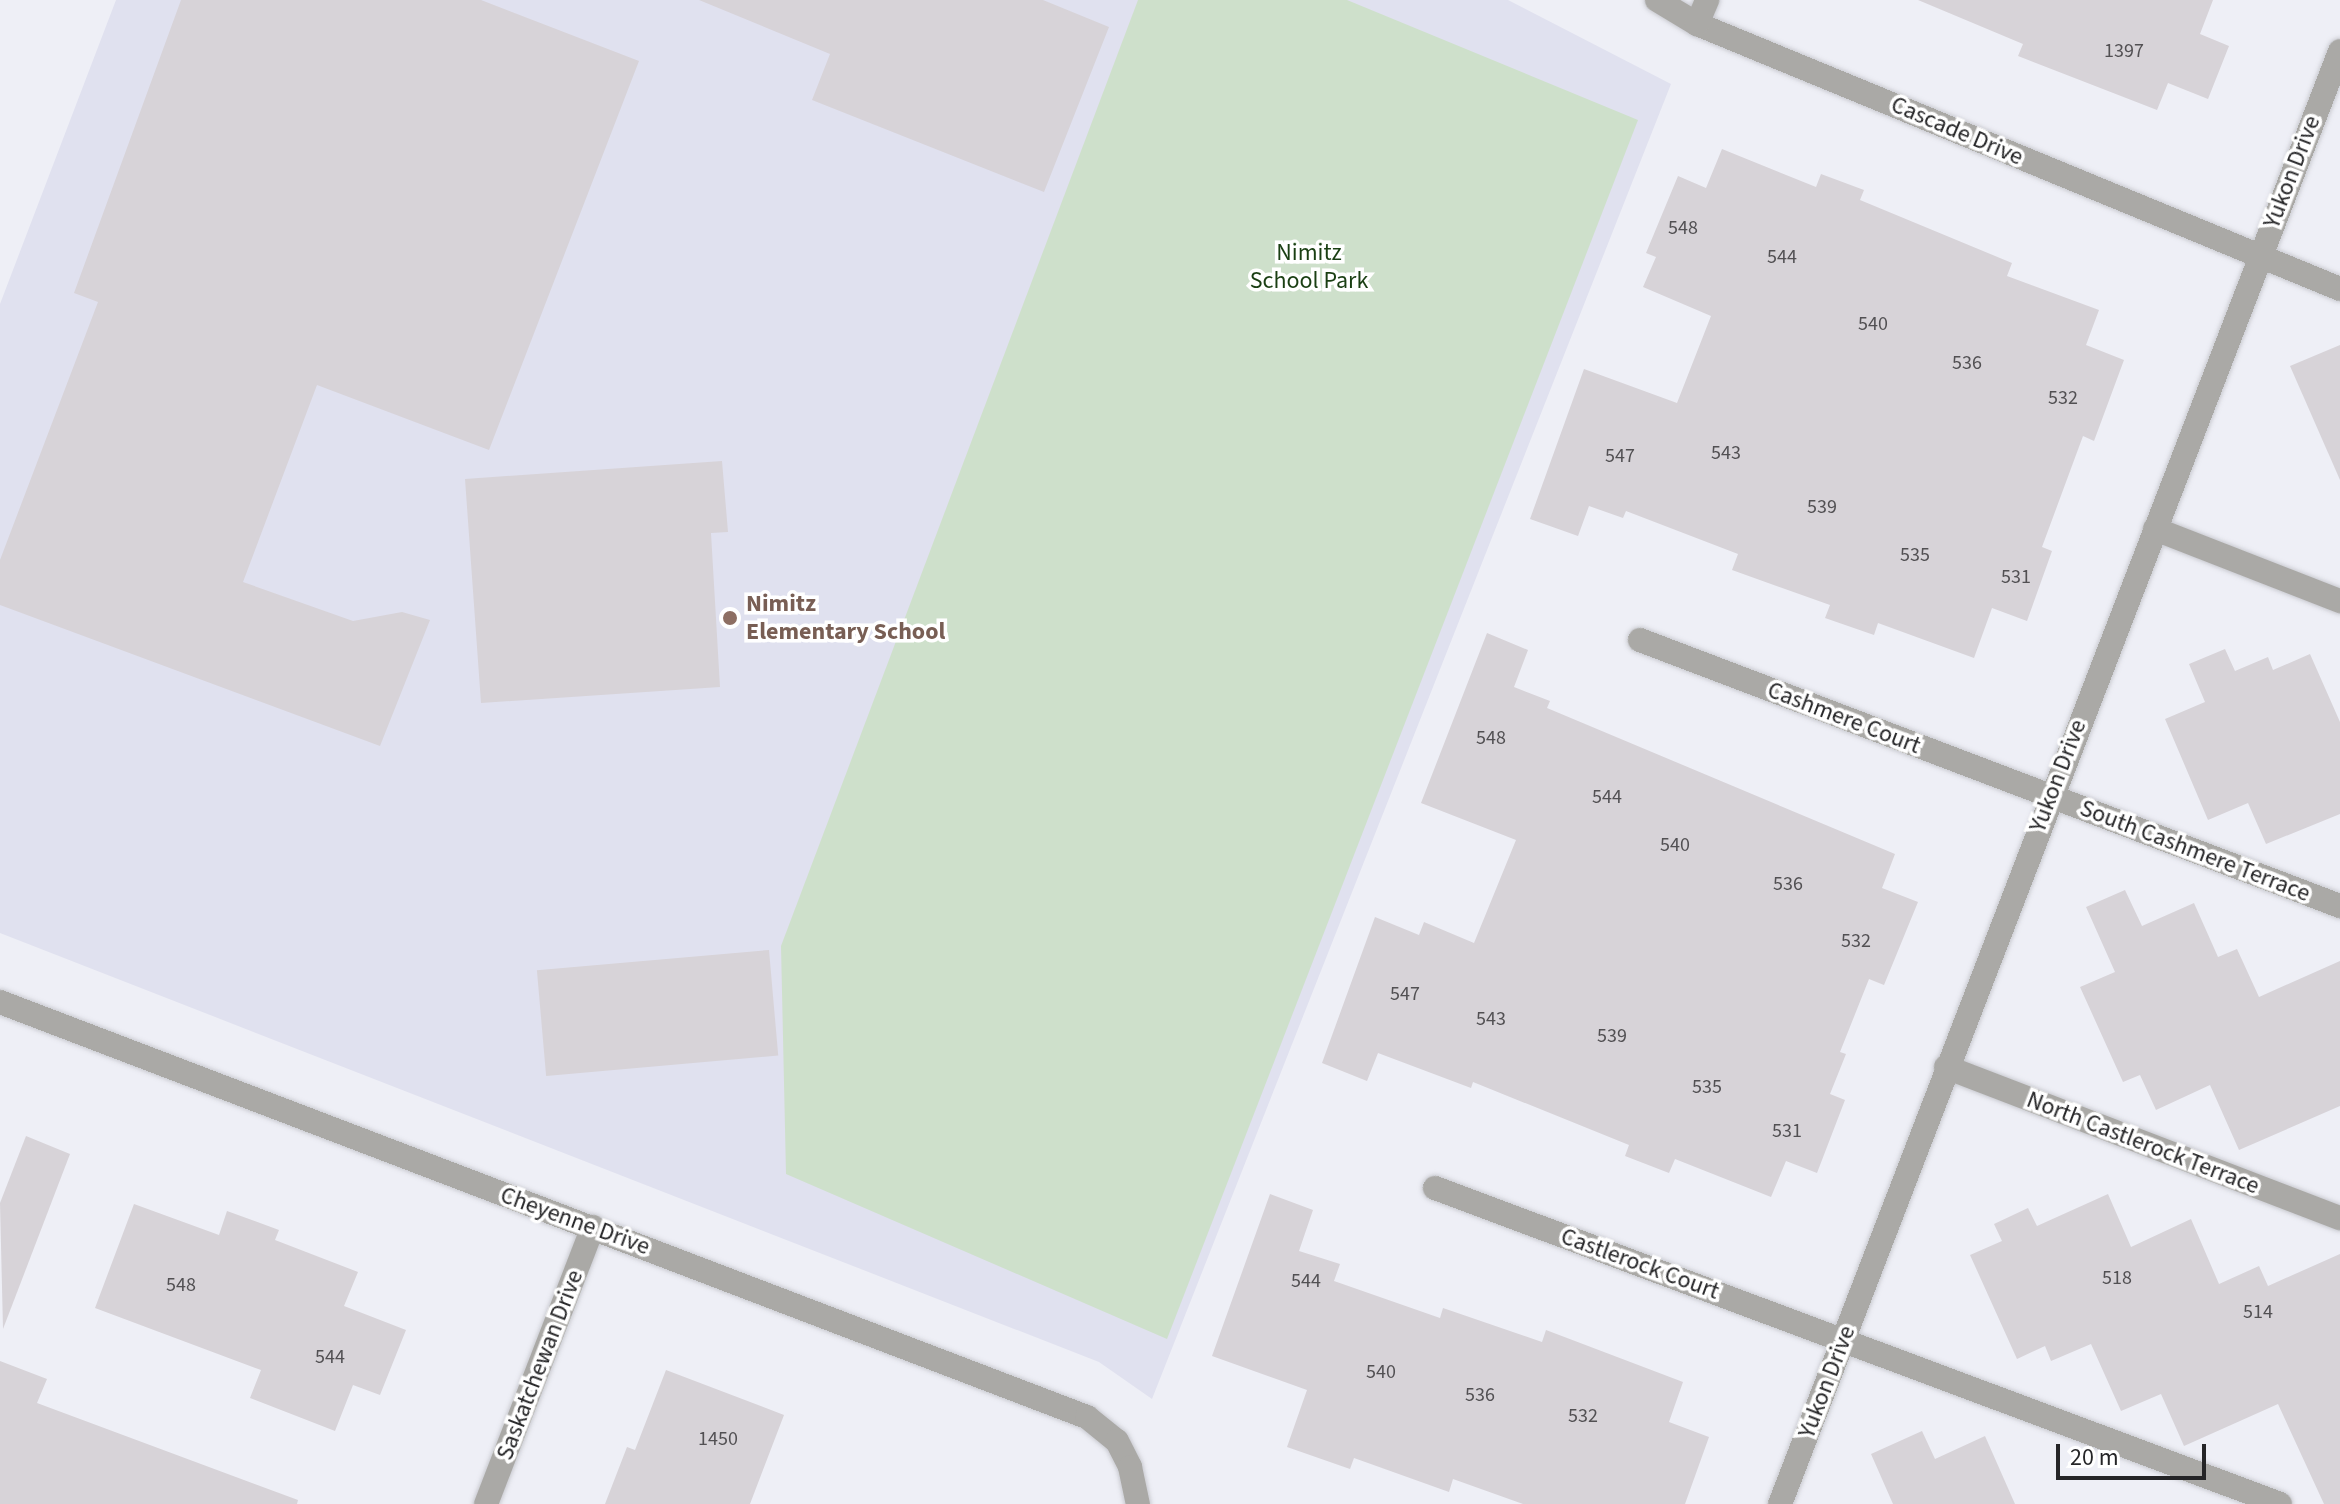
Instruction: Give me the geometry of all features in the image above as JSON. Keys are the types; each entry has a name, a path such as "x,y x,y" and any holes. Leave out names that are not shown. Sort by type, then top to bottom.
{"street":[{"name":"Cascade Drive","path":"1657,0 1697,24 2340,289"},
{"path":"1697,24 1707,0"},
{"name":"Yukon Drive","path":"1780,1504 2049,796 2340,51"},
{"path":"2155,529 2340,601"},
{"name":"Cashmere Court","path":"1640,640 2049,796"},
{"name":"South Cashmere Terrace","path":"2049,796 2340,906"},
{"name":"Cheyenne Drive","path":"0,1002 1087,1417 1117,1441 1130,1467 1138,1504"},
{"name":"North Castlerock Terrace","path":"1946,1067 2340,1218"},
{"name":"Castlerock Court","path":"1435,1188 2280,1504"},
{"name":"Saskatchewan Drive","path":"486,1504 593,1227"}],"shaded area":[{"name":"Nimitz Elementary School","path":"116,0 1508,0 1671,84 1152,1399 1099,1362 0,933 0,304"}],"green space":[{"name":"Nimitz School Park","path":"1138,0 1347,0 1638,120 1167,1339 786,1174 781,946"}],"building":[{"path":"181,0 481,0 639,61 489,450 317,385 243,582 353,621 402,612 430,620 380,746 0,605 0,560 98,302 74,293"},
{"path":"699,0 1043,0 1109,27 1044,192 812,100 830,54"},
{"path":"1918,0 2213,0 2200,34 2229,46 2208,99 2168,83 2157,110 2018,56 2023,44"},
{"path":"1722,149 1816,187 1821,174 1864,190 1860,200 2012,263 2007,276 2099,310 2086,345 2124,360 2094,441 2083,436 2042,547 2052,551 2027,621 1992,608 1974,658 1878,623 1874,635 1825,618 1830,605 1732,570 1738,554 1626,511 1623,518 1589,506 1578,536 1530,519 1584,369 1677,403 1711,316 1643,287 1656,257 1646,253 1678,176 1706,188"},
{"path":"2340,345 2340,480 2290,366"},
{"path":"722,461 728,532 711,533 720,687 481,703 465,479"},
{"path":"1487,633 1528,650 1514,687 1550,701 1547,708 1895,854 1882,888 1918,902 1884,985 1869,979 1840,1052 1846,1054 1830,1094 1845,1100 1817,1173 1786,1161 1771,1197 1675,1159 1669,1173 1625,1156 1629,1145 1473,1082 1471,1088 1378,1053 1367,1081 1322,1063 1375,917 1419,935 1424,922 1474,943 1516,840 1421,803"},
{"path":"2225,649 2235,671 2268,657 2273,670 2310,654 2340,722 2340,814 2266,844 2248,803 2208,820 2165,719 2205,702 2189,664"},
{"path":"2125,890 2142,926 2194,903 2218,957 2237,949 2259,997 2340,961 2340,1106 2239,1150 2210,1085 2156,1110 2140,1075 2123,1082 2080,987 2115,972 2086,907"},
{"path":"769,950 778,1056 546,1076 537,970"},
{"path":"26,1136 70,1154 3,1329 0,1203"},
{"path":"1270,1194 1313,1210 1299,1251 1340,1264 1334,1281 1440,1318 1443,1308 1542,1342 1546,1330 1683,1382 1669,1422 1709,1437 1685,1504 1523,1504 1453,1479 1449,1492 1354,1458 1350,1469 1287,1447 1307,1390 1212,1356"},
{"path":"2108,1194 2131,1247 2191,1219 2219,1284 2259,1266 2268,1286 2340,1254 2340,1504 2324,1504 2278,1404 2184,1446 2161,1394 2121,1411 2091,1344 2051,1361 2045,1346 2017,1359 1970,1255 2002,1241 1994,1224 2028,1208 2037,1226"},
{"path":"134,1204 219,1235 227,1211 279,1230 275,1240 358,1272 344,1306 406,1330 380,1395 353,1385 335,1431 250,1398 261,1370 95,1308"},
{"path":"0,1361 47,1379 37,1403 298,1500 297,1504 0,1504"},
{"path":"666,1370 784,1415 750,1504 605,1504 627,1447 635,1450"},
{"path":"1922,1431 1935,1459 1985,1436 2015,1504 1893,1504 1871,1454"}],"place":[{"name":"Nimitz Elementary School","path":"730,618"}]}
